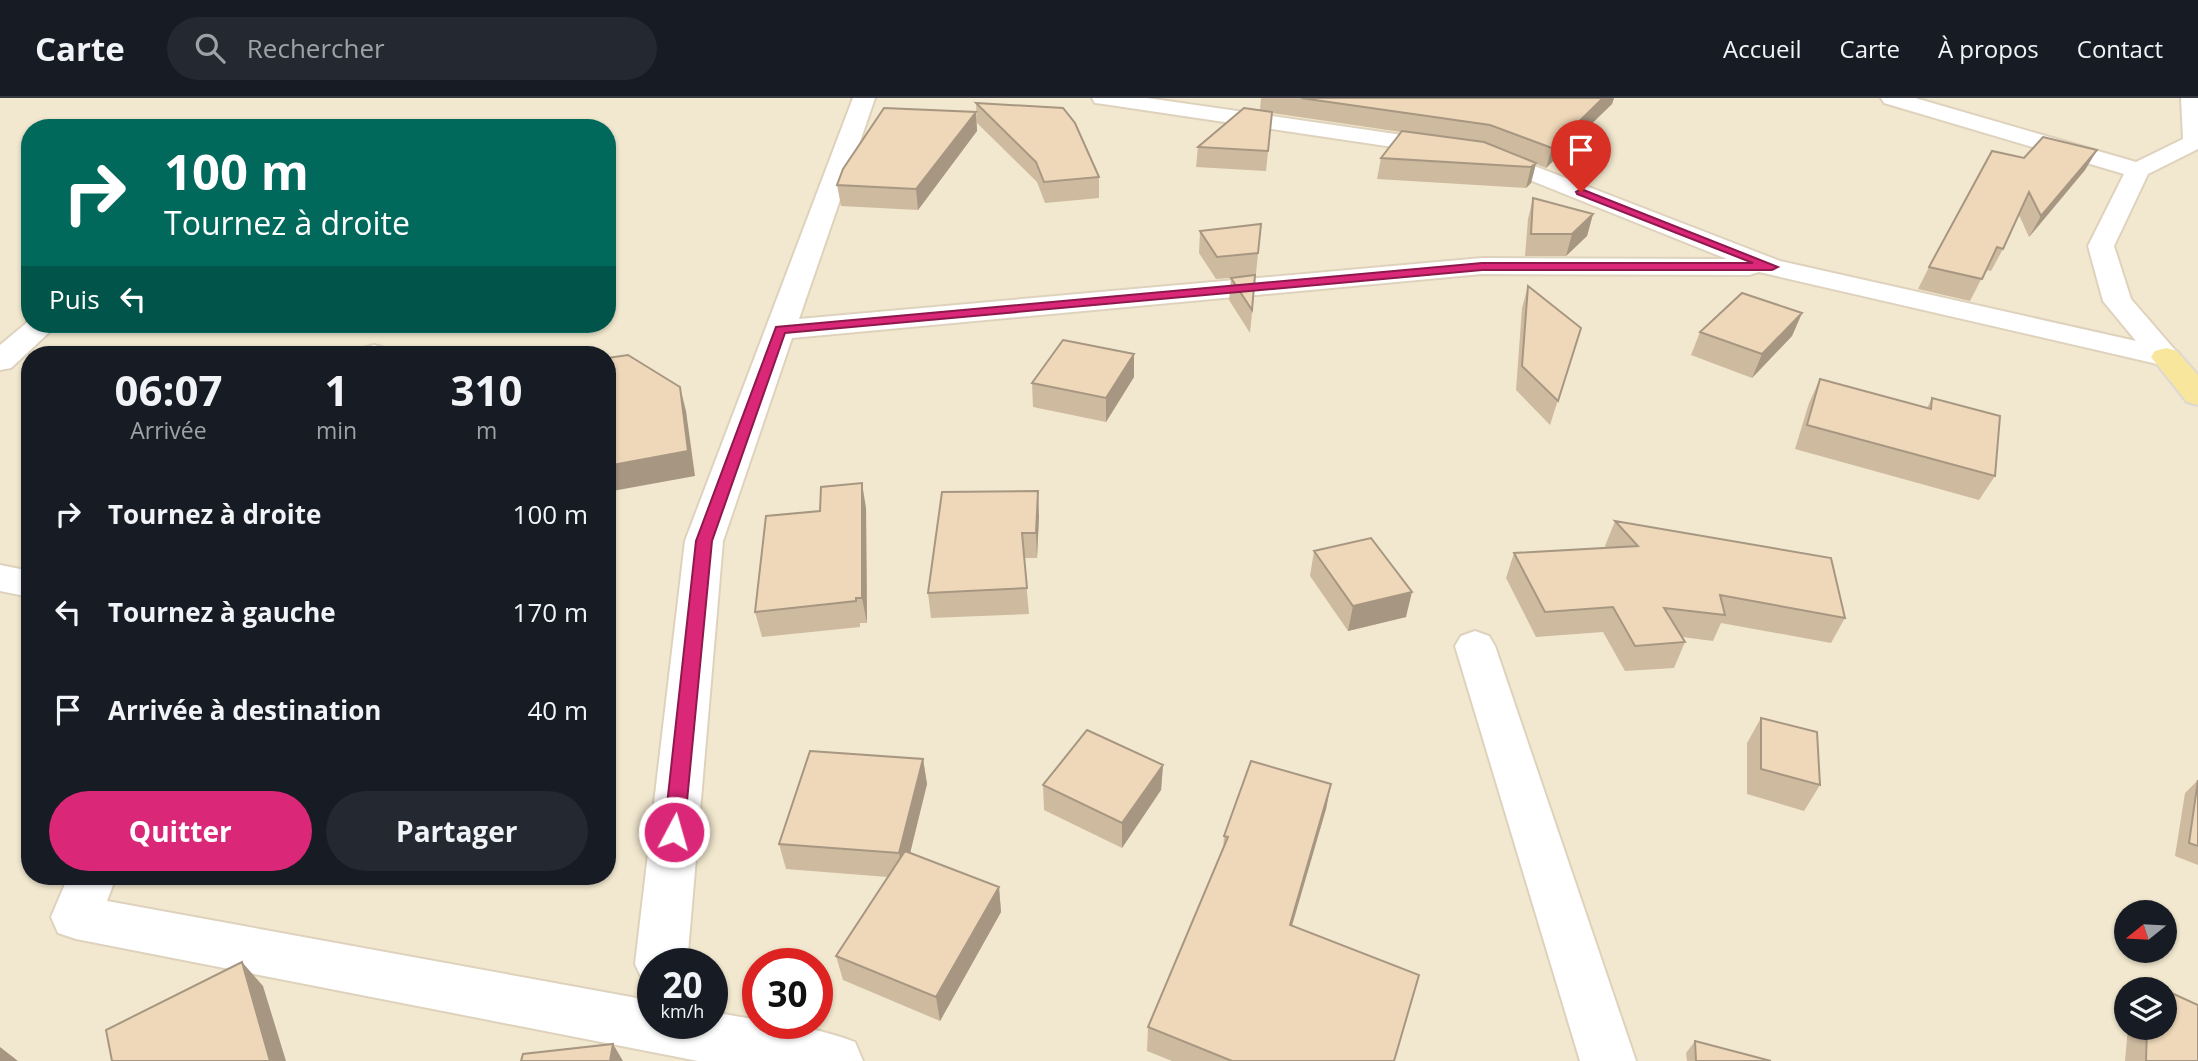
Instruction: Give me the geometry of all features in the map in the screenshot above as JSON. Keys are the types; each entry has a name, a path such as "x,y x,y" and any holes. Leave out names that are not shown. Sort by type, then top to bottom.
{"main road":[{"path":"2166,356 2198,395"}],"street":[{"path":"663,948 704,541 864,98"},
{"path":"1103,98 1485,155 1772,267 2166,356"},
{"path":"1892,98 2138,170"},
{"path":"2166,356 2117,301 2101,246 2138,170 2196,142 2192,98"},
{"path":"780,330 1482,266 1772,267"},
{"path":"0,361 33,333"},
{"path":"0,578 21,582"},
{"path":"1475,646 1608,1061"},
{"path":"89,885 76,917 637,1022"},
{"path":"724,1039 835,1061"}],"shaded area":[{"path":"0,98 2198,98 2198,1061 0,1061"}],"building":[{"path":"1301,98 1603,98 1552,148 1490,125"},
{"path":"976,103 1063,108 1075,123 1099,177 1044,182 1036,162"},
{"path":"884,108 976,112 916,189 837,185 843,169"},
{"path":"1244,108 1272,112 1268,151 1198,147"},
{"path":"1402,131 1484,142 1536,163 1531,167 1381,158"},
{"path":"2043,137 2097,150 2041,216 2029,192 2003,249 1997,247 1982,279 1929,267 1992,151 2024,158"},
{"path":"1533,198 1593,214 1572,234 1531,234"},
{"path":"1261,224 1258,253 1217,257 1200,231"},
{"path":"1255,275 1252,310 1231,278"},
{"path":"1528,286 1581,328 1558,401 1522,366"},
{"path":"1742,293 1802,313 1762,354 1700,332"},
{"path":"1063,340 1134,354 1106,398 1032,383"},
{"path":"628,355 680,387 688,451 616,464 616,357"},
{"path":"1820,379 1931,409 1932,398 2000,416 1995,476 1807,425"},
{"path":"862,483 862,598 856,598 856,601 755,612 766,516 820,511 821,487"},
{"path":"1038,491 1036,533 1022,533 1027,588 928,593 942,492"},
{"path":"1615,521 1831,558 1845,618 1720,595 1725,615 1664,608 1685,642 1635,646 1613,607 1545,612 1514,553 1638,546"},
{"path":"1371,538 1412,592 1353,606 1314,551"},
{"path":"1761,718 1817,732 1820,785 1761,769"},
{"path":"1087,730 1163,765 1122,823 1043,785"},
{"path":"810,751 923,759 899,853 779,844"},
{"path":"1251,761 1331,784 1290,925 1419,975 1394,1061 1232,1061 1148,1027 1228,837 1224,836"},
{"path":"2198,780 2198,846 2189,843"},
{"path":"905,851 999,887 936,997 836,956"},
{"path":"242,962 270,1061 112,1061 106,1030"},
{"path":"2177,995 2198,1005 2198,1061 2146,1061 2147,1040 2177,1040"},
{"path":"1695,1041 1771,1061 1696,1061"},
{"path":"613,1044 610,1061 521,1061 523,1054"}],"route":[{"path":"674,832 704,541 780,330 1482,266 1772,267 1581,192"}]}
